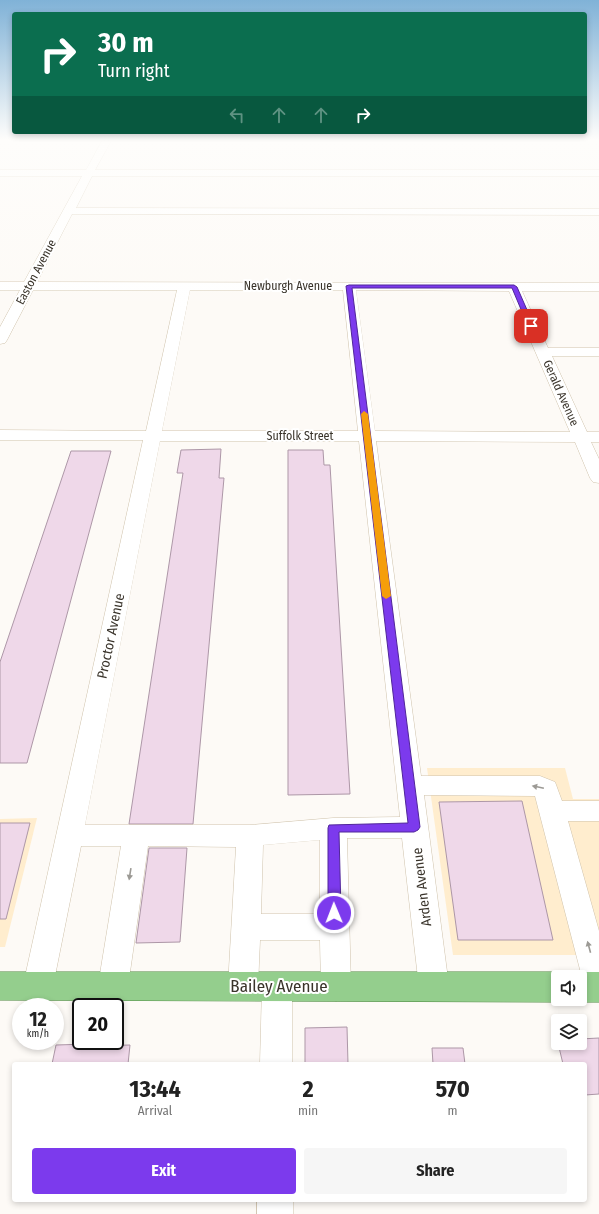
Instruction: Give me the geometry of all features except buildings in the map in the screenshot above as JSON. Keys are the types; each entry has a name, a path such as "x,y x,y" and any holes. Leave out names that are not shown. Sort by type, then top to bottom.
{"main road":[{"name":"Bailey Avenue","path":"0,986 551,987"},
{"path":"587,987 599,986"}],"street":[{"name":"Easton Avenue","path":"0,340 75,198"},
{"path":"68,211 599,212"},
{"path":"317,212 318,225"},
{"name":"Newburgh Avenue","path":"0,286 599,287"},
{"name":"Proctor Avenue","path":"38,986 184,286"},
{"name":"Arden Avenue","path":"349,286 434,987"},
{"name":"Gerald Avenue","path":"514,287 599,478"},
{"path":"543,352 599,352"},
{"name":"Suffolk Street","path":"0,435 599,437"},
{"path":"409,785 540,786 546,789 599,986"},
{"path":"553,811 599,811"},
{"path":"69,835 250,836 333,828 414,827"},
{"path":"333,828 336,987"},
{"path":"113,986 136,836"},
{"path":"243,986 250,836"},
{"path":"246,927 335,927"},
{"path":"276,1062 277,987"},
{"path":"275,1202 275,1214"}],"shaded area":[{"path":"427,768 565,768 573,799 599,799 599,955 453,955"},
{"path":"37,818 5,947 0,947 0,819"}],"slow traffic":[{"path":"364,414 386,596"}],"route":[{"path":"334,913 333,828 414,827 349,286 514,287 531,326"}]}
